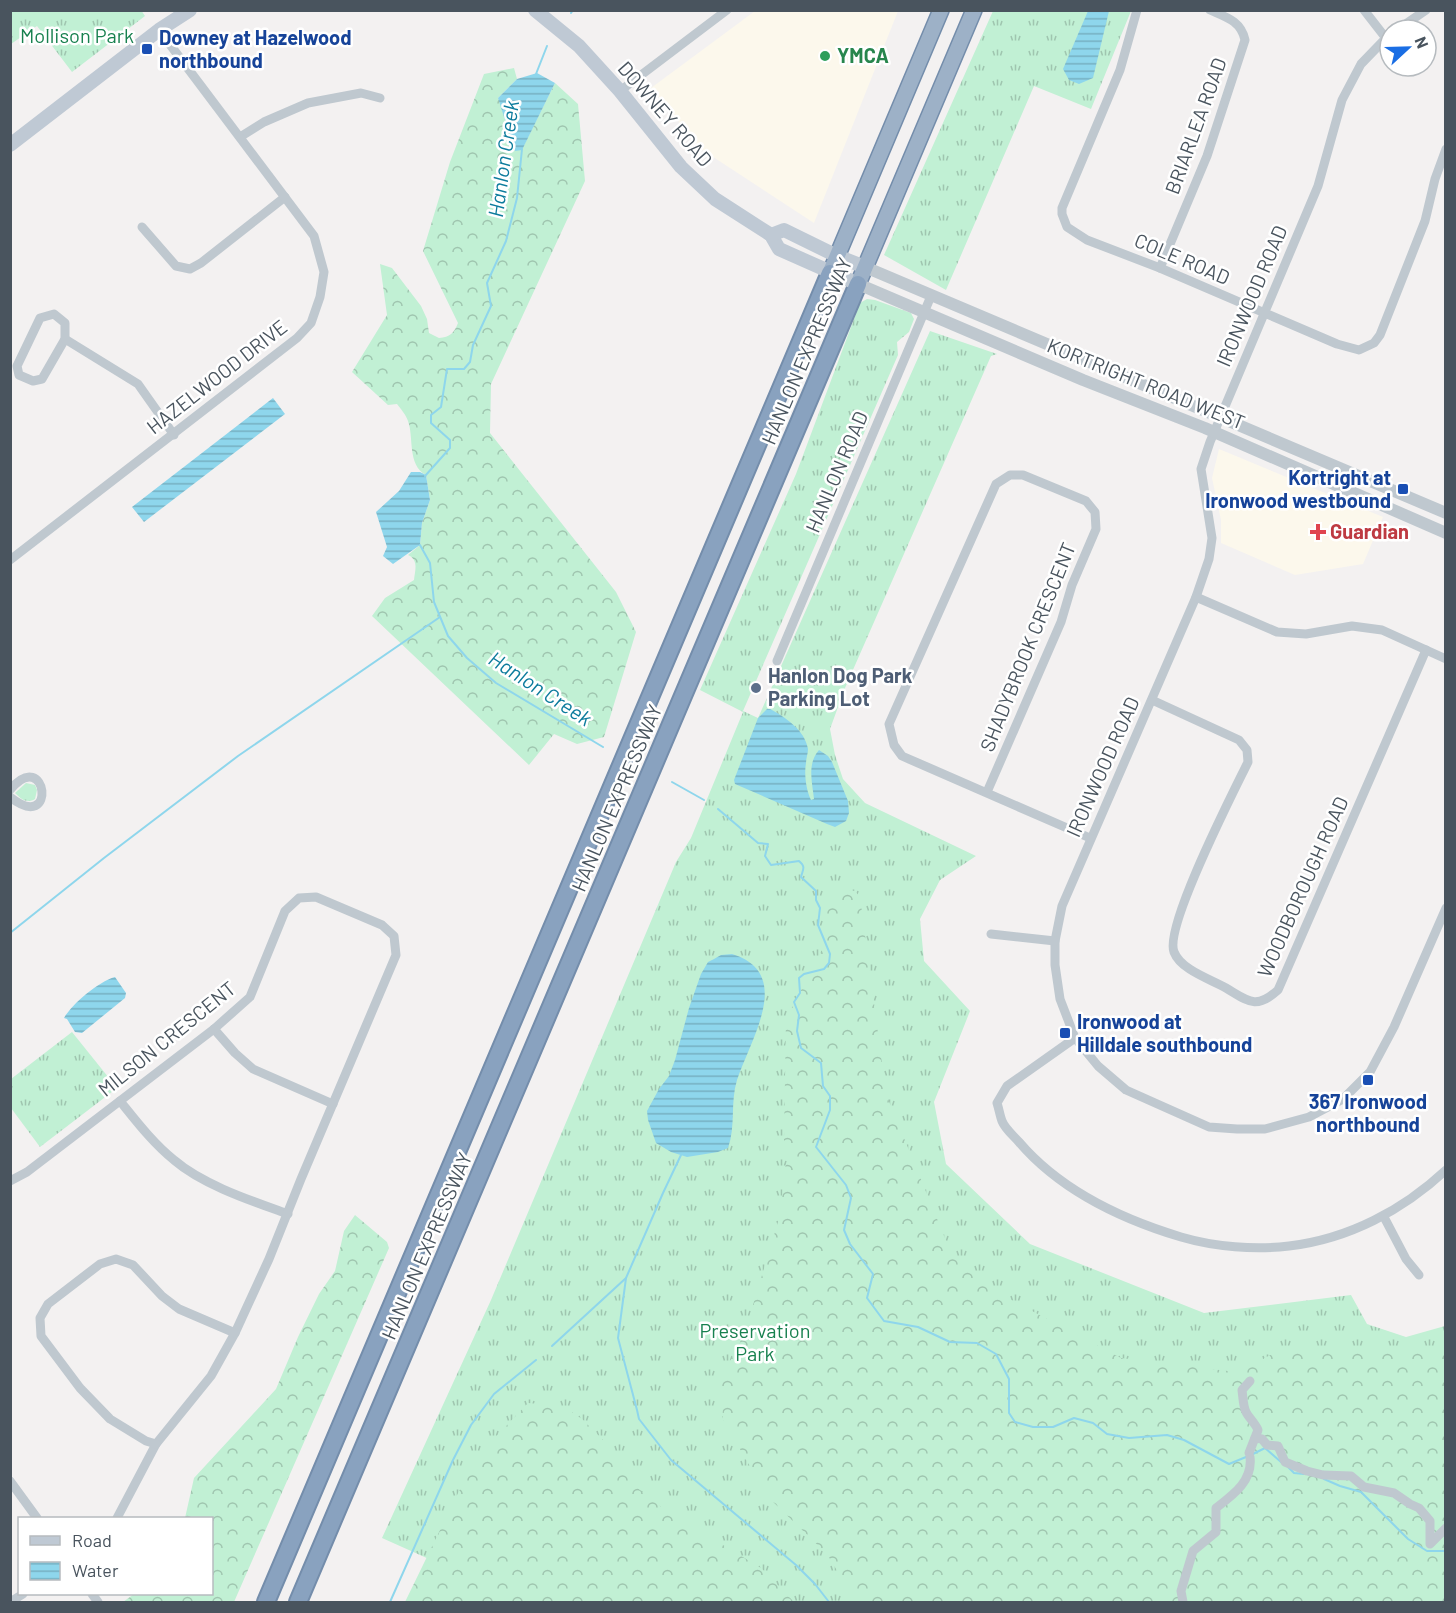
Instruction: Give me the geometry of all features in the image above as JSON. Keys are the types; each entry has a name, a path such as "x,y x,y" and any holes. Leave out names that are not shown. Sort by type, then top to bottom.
{"highway":[{"name":"HANLON EXPRESSWAY","path":"266,1602 941,10"},
{"name":"HANLON EXPRESSWAY","path":"298,1602 974,10"}],"main road":[{"path":"10,145 159,30 190,10"},
{"name":"DOWNEY ROAD","path":"535,10 579,46 620,91 690,176 715,200 771,235 779,249 830,273"},
{"name":"DOWNEY ROAD","path":"771,235 784,230 865,267"},
{"name":"KORTRIGHT ROAD WEST","path":"830,273 858,284"}],"street":[{"path":"620,91 727,10"},
{"name":"COLE ROAD","path":"1137,10 1120,70 1062,208 1067,227 1073,233 1088,240 1160,268 1264,314 1351,349 1359,350 1374,343 1380,335 1420,236 1430,206 1437,172 1446,149"},
{"name":"BRIARLEA ROAD","path":"1160,268 1207,156 1245,40 1235,21 1210,10"},
{"path":"1364,10 1378,25"},
{"name":"HAZELWOOD DRIVE","path":"11,559 297,338 311,323 320,297 324,272 314,236 159,30"},
{"name":"IRONWOOD ROAD","path":"1378,46 1361,64 1342,100 1318,186 1220,417 1201,469 1212,538 1209,559 1196,597 1062,906 1055,940 1055,965 1060,999 1075,1038 1098,1066 1126,1090 1209,1127 1265,1129 1309,1117 1343,1099 1370,1072 1394,1027 1446,908"},
{"path":"240,136 264,122 308,103 361,93 380,98"},
{"path":"142,227 176,266 190,269 201,263 285,197"},
{"name":"KORTRIGHT ROAD WEST","path":"865,267 1446,513"},
{"name":"KORTRIGHT ROAD WEST","path":"858,284 1446,533"},
{"name":"HANLON ROAD","path":"777,661 932,296"},
{"path":"54,314 65,323 65,339 42,379 33,381 19,375 17,366 39,318 54,314"},
{"path":"65,339 138,384 174,435"},
{"name":"SHADYBROOK CRESCENT","path":"987,792 1061,622 1072,585 1095,529 1095,512 1086,501 1023,475 1010,475 996,484 889,724 894,745 902,756 1090,838"},
{"path":"1196,597 1277,632 1306,634 1352,626 1382,630 1446,659"},
{"name":"WOODBOROUGH ROAD","path":"1152,700 1239,740 1247,750 1248,762 1196,871 1173,936 1174,952 1184,965 1251,1002 1266,1001 1278,990 1426,650"},
{"path":"10,790 19,780 28,777 38,780 44,793 40,802 31,807 21,805 10,797"},
{"name":"MILSON CRESCENT","path":"10,1181 27,1172 214,1029 250,997 285,910 299,898 316,897 382,925 394,936 396,956 288,1214 235,1333"},
{"path":"991,934 1055,940"},
{"path":"214,1029 253,1069 333,1104"},
{"path":"1075,1038 1007,1086 997,1103 1002,1123 1035,1160 1056,1178 1082,1195 1130,1218 1182,1238 1218,1245 1259,1248 1319,1241 1384,1216 1424,1190 1446,1170"},
{"path":"120,1101 149,1136 175,1161 209,1182 288,1214"},
{"path":"1384,1216 1406,1259 1419,1275"},
{"path":"118,1517 156,1444 212,1376 235,1333 179,1309 162,1296 133,1265 116,1259 100,1264 48,1304 40,1318 41,1336 80,1388 110,1419 146,1441 156,1444"},
{"path":"1183,1602 1181,1591 1192,1551 1216,1532 1216,1508 1246,1480 1251,1464 1250,1455 1258,1430 1246,1412 1242,1390 1250,1381"},
{"path":"1256,1438 1262,1439 1267,1445 1278,1446 1285,1462 1323,1475 1351,1476 1364,1487 1394,1493 1419,1508 1430,1521 1430,1544 1446,1528"},
{"path":"10,1481 36,1517"}],"shaded area":[{"path":"755,11 898,11 814,223 701,149 651,88"},
{"path":"1219,449 1383,517 1363,564 1295,575 1221,543 1221,520 1212,478"}],"green space":[{"name":"Mollison Park","path":"141,10 145,16 72,72 37,26 11,44 11,11"},
{"path":"993,11 1131,11 1091,109 1034,86 946,290 884,255"},
{"path":"514,68 517,79 498,98 522,149 555,83 578,104 585,181 491,384 490,433 616,592 636,632 604,737 577,744 554,734 529,765 372,616 385,598 414,580 415,562 408,555 420,545 422,523 430,500 426,475 416,465 410,428 405,414 397,404 388,405 352,372 387,315 380,264 392,268 421,306 427,319 429,333 439,338 446,337 453,332 458,323 423,251 450,162 484,74"},
{"name":"Preservation Park","path":"867,299 911,313 914,319 909,332 897,342 898,355 743,711 758,718 930,331 997,354 991,356 845,688 830,729 843,779 865,803 976,856 940,880 920,919 924,961 970,1011 934,1102 946,1164 1030,1244 1204,1313 1351,1295 1367,1324 1406,1337 1445,1326 1445,1602 525,1602 382,1538 491,1300 676,862 691,838 743,712 700,690 796,474 860,303"},
{"path":"26,783 35,785 37,790 35,799 24,800 15,793"},
{"path":"842,889 855,891 860,897 886,1094 951,1253 983,1285 1121,1358 1236,1372 1291,1345 1364,1353 1435,1350 1445,1344 1445,1602 856,1602 827,1554 768,1497 723,1420 721,1378 744,1335 781,1212 784,1171 790,1152 784,1140 786,1019 822,950 828,900"},
{"path":"72,1032 117,1088 40,1147 11,1108 11,1079"},
{"path":"355,1215 387,1242 389,1248 234,1602 123,1602 133,1595 213,1595 213,1517 185,1517 194,1478 276,1389 319,1294 335,1271 344,1231"},
{"path":"528,1403 563,1406 582,1419 611,1448 630,1482 665,1510 761,1568 794,1602 405,1602 459,1491 488,1445"}],"water":[{"path":"1088,11 1109,11 1093,78 1079,84 1069,80 1063,69"},
{"path":"537,73 555,83 522,150 515,151 498,98 517,79"},
{"path":"273,398 285,414 144,522 132,507"},
{"path":"411,472 426,475 430,500 422,523 420,545 393,564 383,556 387,547 376,512 399,491"},
{"path":"767,709 776,712 794,725 806,742 808,749 805,777 811,800 814,799 811,773 815,755 819,750 828,756 848,801 849,813 846,821 835,827 735,784 734,780 758,718"},
{"path":"732,954 751,963 761,976 765,992 763,1009 758,1028 737,1080 728,1148 687,1157 671,1152 656,1143 647,1111 669,1076 701,974 708,962 721,955"},
{"path":"115,977 126,993 125,998 82,1033 75,1032 64,1018 68,1012 94,988"}],"waterway":[{"name":"Hanlon Creek","path":"536,74 547,46"},
{"name":"Hanlon Creek","path":"425,476 450,448 450,440 431,423 431,415 441,407 447,369 464,369 470,362 473,345 491,306 487,283 506,241 517,198 522,149"},
{"name":"Hanlon Creek","path":"420,545 430,563 434,602 448,636 467,658 496,683 603,747"},
{"path":"10,933 238,756 440,617"},
{"name":"Hanlon Creek","path":"672,782 704,800"},
{"name":"Hanlon Creek","path":"718,809 758,843 768,844 765,856 771,865 799,861 803,867 801,877 816,891 816,900 820,908 818,925 830,954 829,963 824,969 804,974 799,978 800,993 794,1002 799,1015 797,1031 801,1048 821,1063 823,1086 830,1096 830,1110 816,1147 846,1185 851,1198 844,1230 850,1244 873,1274 867,1298 884,1321 918,1327 950,1342 977,1343 996,1354 1009,1379 1009,1413 1015,1422 1033,1427 1053,1427 1074,1418 1093,1423 1107,1434 1129,1438 1167,1435 1184,1440 1229,1464 1246,1457"},
{"path":"681,1155 626,1278 618,1338 639,1419 671,1460 796,1565 829,1602"},
{"path":"552,1346 626,1278"},
{"path":"390,1602 453,1460 471,1425 494,1394 536,1360"},
{"name":"Hanlon Creek","path":"1251,1455 1265,1448 1281,1462"},
{"name":"Hanlon Creek","path":"1288,1467 1294,1473 1304,1474"},
{"name":"Hanlon Creek","path":"1324,1479 1361,1492 1408,1539 1427,1551 1446,1551"}],"place":[{"name":"Downey at Hazelwood northbound","path":"147,49"},
{"name":"YMCA","path":"825,56"},
{"name":"Kortright at Ironwood westbound","path":"1403,489"},
{"name":"Guardian","path":"1318,532"},
{"name":"Hanlon Dog Park Parking Lot","path":"756,688"},
{"name":"Ironwood at Hilldale southbound","path":"1065,1033"},
{"name":"367 Ironwood northbound","path":"1368,1080"}]}
